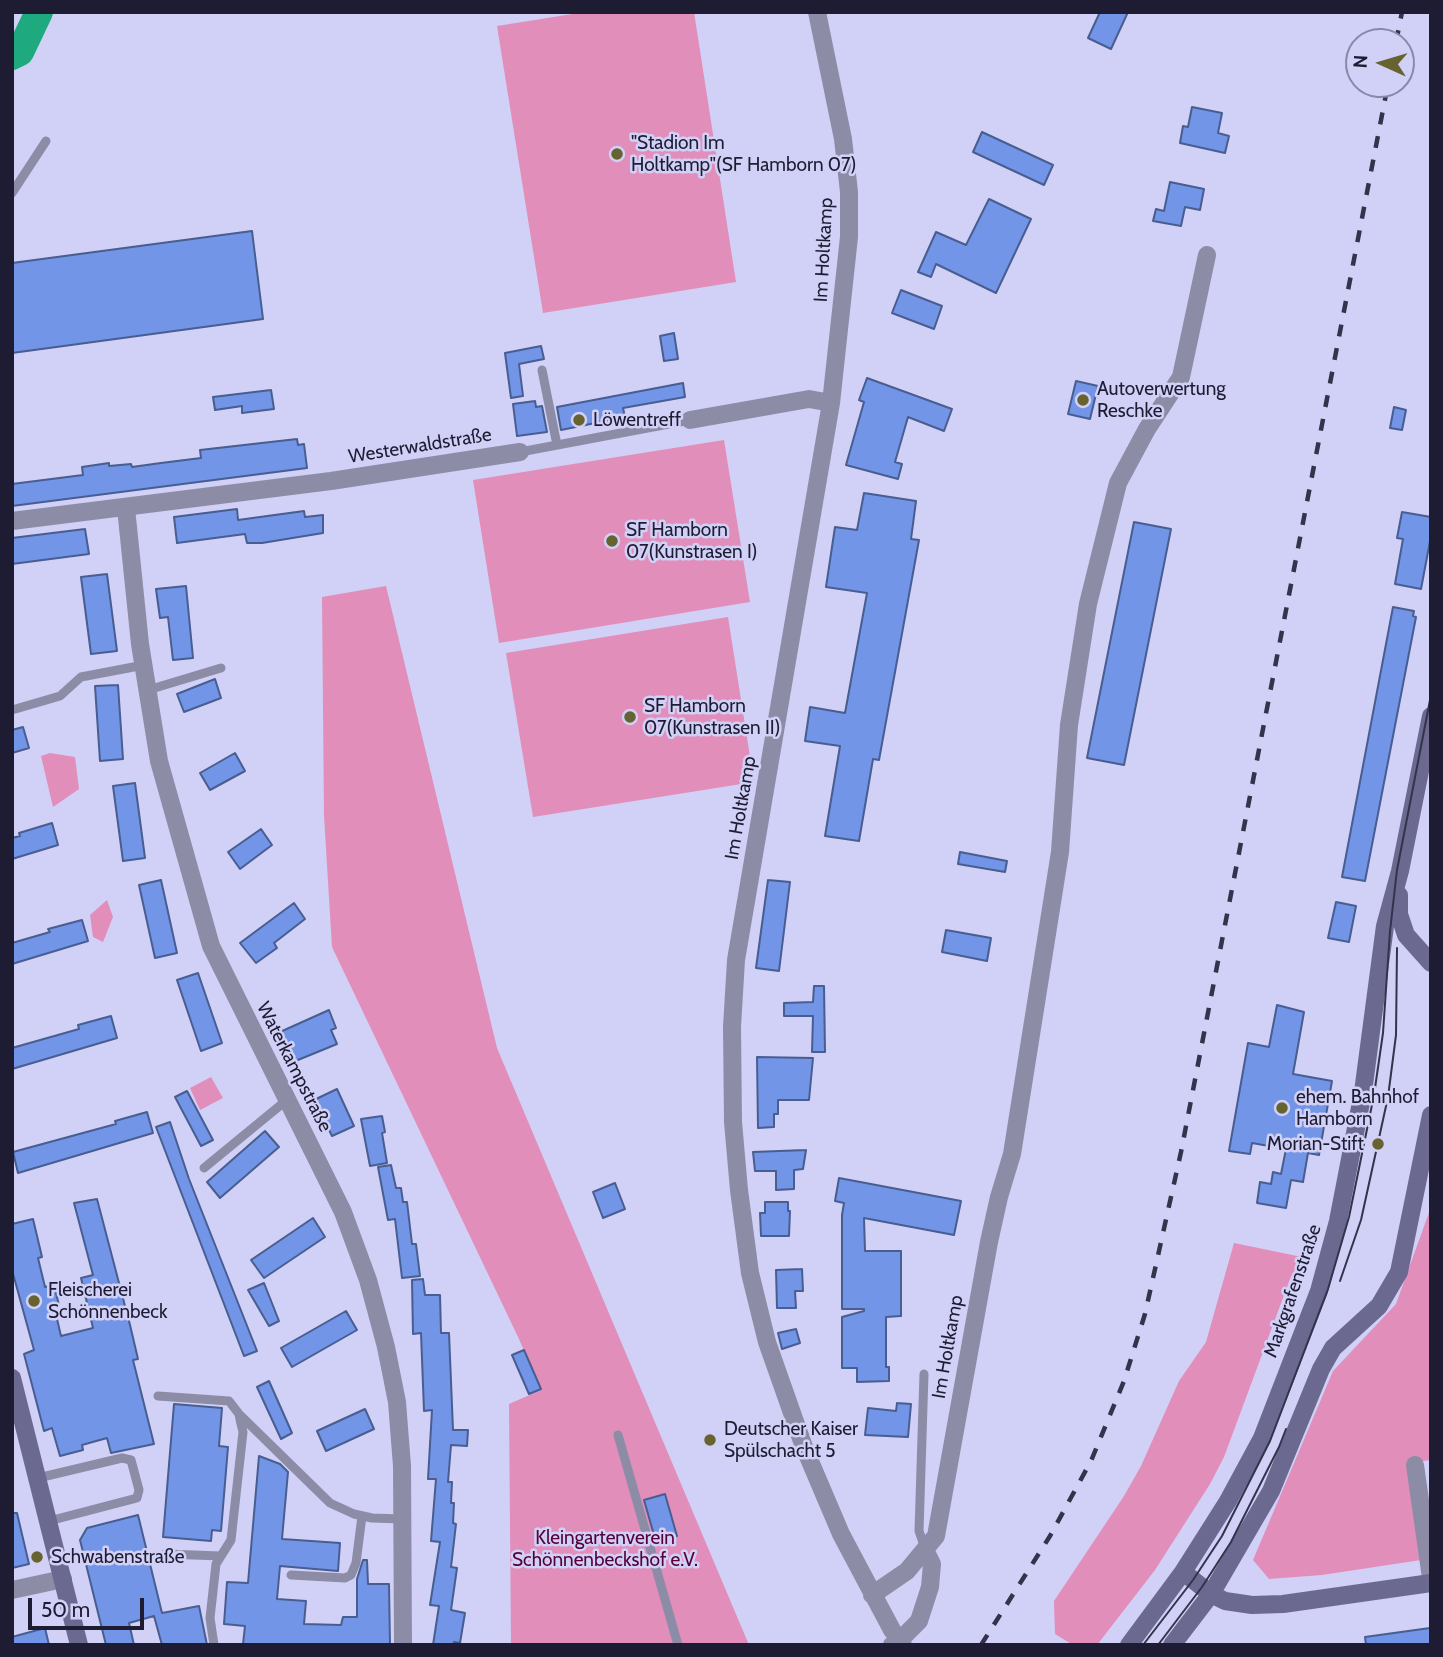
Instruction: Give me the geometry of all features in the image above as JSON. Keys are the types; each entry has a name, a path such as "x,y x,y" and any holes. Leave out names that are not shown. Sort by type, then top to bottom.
{"street":[{"name":"Im Holtkamp","path":"817,12 843,139 849,192 849,237 831,402 736,960 732,1027 733,1122 750,1273 766,1342 804,1447 841,1534 898,1644 919,1620 930,1587 932,1564 925,1550"},
{"name":"Im Holtkamp","path":"873,1595 907,1571 936,1535 989,1242 1012,1154 1060,852 1069,725 1088,604 1118,483 1147,429 1181,377 1207,255"},
{"name":"Westerwaldstraße","path":"690,420 809,399 831,402"},
{"name":"Westerwaldstraße","path":"12,521 331,481 520,452"},
{"name":"Waterkampstraße","path":"126,508 144,665 159,761 211,946 343,1213 368,1279 386,1347 397,1402 402,1466 403,1645"},
{"name":"Markgrafenstraße","path":"1129,1645 1183,1572 1228,1501 1262,1438 1319,1291 1338,1221 1348,1170 1363,1092 1385,926 1400,871 1431,716"},
{"name":"Markgrafenstraße","path":"1400,871 1399,914 1406,935 1431,962"},
{"path":"1172,1645 1211,1594 1271,1491 1321,1369 1333,1348 1379,1306 1399,1272 1425,1171 1431,1115"},
{"path":"12,1378 79,1645"},
{"path":"1183,1572 1211,1594 1225,1601 1252,1605 1283,1604 1431,1580 1415,1465"},
{"path":"12,1590 63,1579"}],"lane":[{"path":"12,193 46,141"},
{"path":"541,370 557,445"},
{"name":"Westerwaldstraße","path":"520,452 690,420"},
{"path":"12,710 60,696 81,677 144,665"},
{"path":"148,690 220,667"},
{"path":"204,1168 288,1099"},
{"path":"923,1374 919,1531 925,1550"},
{"path":"158,1396 229,1401 330,1503 362,1516 402,1519"},
{"path":"214,1645 210,1618 216,1564 231,1541 243,1432 239,1414"},
{"path":"618,1435 678,1645"},
{"path":"38,1478 122,1458 131,1460 139,1490 137,1498 48,1521"},
{"path":"291,1575 345,1578 351,1575 356,1563 362,1516"},
{"path":"165,1554 221,1556"}],"green space":[{"name":"\"Stadion Im Holtkamp\"(SF Hamborn 07)","path":"585,12 694,12 736,282 543,313 497,26"},
{"name":"SF Hamborn 07(Kunstrasen I)","path":"724,440 750,602 499,643 473,480"},
{"name":"Kleingartenverein Schönnenbeckshof e.V.","path":"386,586 497,1048 749,1645 511,1645 509,1404 541,1390 332,947 324,816 322,597"},
{"name":"SF Hamborn 07(Kunstrasen II)","path":"728,617 754,782 533,817 506,653"},
{"path":"50,753 75,757 79,789 53,807 41,756"},
{"path":"107,900 113,917 103,942 93,937 90,915"},
{"path":"211,1077 223,1098 200,1110 190,1088"},
{"path":"1431,1207 1431,1460 1408,1463 1421,1560 1322,1575 1269,1579 1253,1560 1333,1371 1396,1304"},
{"path":"1234,1243 1302,1257 1290,1279 1224,1457 1210,1484 1155,1570 1097,1645 1073,1645 1055,1634 1054,1601 1124,1496 1141,1466 1179,1381 1206,1342"}],"building":[{"path":"1100,12 1128,12 1111,49 1088,38"},
{"path":"1192,107 1222,113 1218,133 1229,136 1225,153 1180,143 1183,126 1188,127"},
{"path":"982,132 1053,165 1044,185 973,152"},
{"path":"1170,182 1204,189 1200,210 1185,207 1181,226 1153,221 1156,209 1164,211"},
{"path":"989,199 1031,219 996,293 936,264 931,277 918,272 936,232 966,245"},
{"path":"252,231 263,319 12,353 12,263"},
{"path":"901,290 942,306 934,329 892,313"},
{"path":"674,333 678,359 664,361 660,336"},
{"path":"541,346 544,359 519,364 523,396 511,398 505,353"},
{"path":"867,378 952,409 944,431 908,417 895,462 902,464 898,479 846,465 864,402 859,400"},
{"name":"Autoverwertung Reschke","path":"1076,381 1098,386 1090,419 1068,414"},
{"path":"683,383 685,397 623,408 625,417 561,430 557,407"},
{"path":"271,390 274,409 242,413 242,406 215,410 213,397"},
{"path":"535,401 536,407 542,406 547,432 517,436 513,404"},
{"path":"1394,407 1406,410 1402,430 1390,428"},
{"path":"297,439 298,445 304,444 307,468 12,506 12,484 83,475 82,467 109,463 109,466 131,464 132,467 201,458 200,450"},
{"path":"864,493 916,501 911,539 919,540 879,760 873,759 859,841 825,836 840,746 805,741 810,707 845,713 867,593 826,587 835,527 857,530"},
{"path":"237,509 238,520 304,511 305,517 323,515 323,533 262,543 247,543 245,534 177,543 174,517"},
{"path":"1402,512 1431,517 1431,536 1421,589 1395,584 1403,539 1397,538"},
{"path":"1134,522 1171,529 1124,765 1087,758"},
{"path":"85,529 89,554 12,564 12,538"},
{"path":"107,574 117,651 91,654 81,577"},
{"path":"186,586 193,658 173,660 168,617 160,618 156,589"},
{"path":"1393,607 1414,611 1413,616 1416,617 1365,881 1342,877"},
{"path":"215,679 221,698 184,712 177,694"},
{"path":"118,685 123,759 100,761 95,686"},
{"path":"23,727 29,748 12,753 12,730"},
{"path":"235,753 245,771 210,790 200,773"},
{"path":"135,783 145,858 123,861 113,786"},
{"path":"52,823 58,845 12,859 12,838 20,836 19,833"},
{"path":"261,829 272,845 240,869 228,852"},
{"path":"960,852 1007,861 1005,872 958,864"},
{"path":"161,880 177,953 155,958 139,885"},
{"path":"768,880 790,882 779,971 756,968"},
{"path":"1336,902 1356,906 1349,942 1328,938"},
{"path":"294,903 305,919 274,943 277,948 256,963 240,943"},
{"path":"82,920 88,941 12,964 12,943"},
{"path":"946,930 991,938 987,961 942,952"},
{"path":"198,973 222,1043 201,1051 177,980"},
{"path":"814,986 824,986 825,1052 812,1052 813,1016 784,1016 784,1003 813,1002"},
{"name":"ehem. Bahnhof Hamborn","path":"1277,1005 1304,1012 1293,1074 1332,1081 1319,1155 1308,1153 1303,1182 1291,1180 1286,1208 1257,1203 1260,1182 1271,1184 1273,1172 1281,1174 1286,1149 1252,1143 1250,1154 1229,1151 1248,1043 1269,1047"},
{"path":"329,1010 336,1028 331,1030 337,1044 293,1062 280,1032"},
{"path":"111,1016 117,1038 12,1069 12,1048 79,1029 78,1025"},
{"path":"757,1057 813,1058 809,1100 778,1100 774,1127 758,1128"},
{"path":"337,1089 354,1126 332,1136 314,1100"},
{"path":"187,1091 213,1140 201,1146 175,1097"},
{"path":"147,1112 153,1133 18,1173 13,1152 116,1124 115,1121"},
{"path":"382,1116 387,1163 370,1166 361,1119"},
{"path":"170,1122 189,1179 257,1351 244,1356 156,1127"},
{"path":"265,1131 279,1147 220,1198 207,1182"},
{"path":"806,1150 803,1169 794,1170 794,1189 776,1190 776,1171 755,1171 753,1152"},
{"path":"391,1165 396,1188 401,1188 403,1202 407,1202 412,1244 416,1244 420,1276 402,1278 395,1219 388,1220 378,1167"},
{"path":"839,1178 961,1201 954,1235 864,1218 865,1251 901,1251 901,1316 886,1317 886,1367 889,1367 889,1381 857,1382 857,1368 842,1368 842,1317 864,1309 842,1309 844,1203 835,1201"},
{"path":"615,1183 625,1209 603,1218 593,1192"},
{"path":"97,1199 138,1359 133,1360 154,1444 111,1453 107,1438 82,1445 83,1450 60,1456 52,1428 44,1431 24,1354 34,1350 12,1270 12,1224 33,1219 42,1257 38,1258 45,1287 54,1285 59,1305 54,1306 61,1336 93,1328 81,1278 93,1275 74,1203"},
{"path":"765,1202 788,1202 789,1236 761,1236 760,1213 765,1213"},
{"path":"313,1218 325,1237 264,1278 251,1260"},
{"path":"802,1269 803,1291 795,1291 796,1308 777,1308 776,1270"},
{"path":"423,1279 425,1295 440,1295 441,1333 449,1333 453,1430 468,1430 467,1446 451,1445 448,1482 452,1482 451,1503 454,1503 453,1523 456,1524 451,1567 457,1568 451,1610 465,1613 460,1643 454,1642 454,1645 433,1645 439,1606 430,1605 440,1542 431,1541 436,1479 428,1479 432,1410 424,1411 421,1333 413,1334 412,1280"},
{"path":"264,1283 279,1321 269,1326 248,1290"},
{"path":"346,1311 357,1330 292,1367 281,1348"},
{"path":"796,1329 800,1343 782,1349 778,1333"},
{"path":"524,1350 541,1389 529,1394 512,1355"},
{"path":"269,1381 292,1433 281,1439 257,1387"},
{"path":"897,1403 911,1404 908,1437 865,1435 868,1408 896,1411"},
{"path":"174,1404 222,1408 219,1446 228,1447 221,1531 212,1530 211,1541 163,1537"},
{"path":"365,1409 374,1429 326,1451 317,1431"},
{"path":"259,1456 280,1464 288,1472 282,1539 340,1543 338,1571 280,1566 277,1599 306,1601 304,1624 341,1625 343,1617 357,1617 357,1579 363,1560 367,1560 368,1584 389,1584 390,1645 247,1645 243,1644 245,1626 224,1624 227,1582 248,1583"},
{"path":"665,1494 677,1536 656,1542 644,1500"},
{"path":"12,1513 17,1513 29,1564 12,1568"},
{"path":"138,1515 162,1613 199,1606 207,1645 162,1645 154,1616 129,1623 134,1645 106,1645 80,1540 87,1528"},
{"path":"45,1628 49,1645 12,1645 12,1637"},
{"path":"1430,1628 1431,1645 1366,1645 1365,1637"}],"waterway":[{"path":"12,56 20,52 39,12"}],"tram line":[{"path":"1143,1645 1193,1580 1222,1536 1270,1441 1328,1289 1349,1217 1374,1095 1383,1033 1397,870 1431,695"},
{"path":"1340,1281 1361,1220 1388,1097 1396,1035 1397,948"},
{"path":"1158,1645 1202,1587 1231,1542 1286,1429"}],"railway":[{"path":"1399,28 1402,12"},
{"path":"981,1645 1050,1536 1091,1461 1124,1381 1145,1314 1181,1152 1385,98"}],"place":[{"name":"\"Stadion Im Holtkamp\"(SF Hamborn 07)","path":"617,154"},
{"name":"Autoverwertung Reschke","path":"1083,400"},
{"name":"Löwentreff","path":"579,420"},
{"name":"SF Hamborn 07(Kunstrasen I)","path":"612,541"},
{"name":"SF Hamborn 07(Kunstrasen II)","path":"630,717"},
{"name":"ehem. Bahnhof Hamborn","path":"1282,1108"},
{"name":"Morian-Stift","path":"1378,1144"},
{"name":"Fleischerei Schönnenbeck","path":"34,1301"},
{"name":"Deutscher Kaiser Spülschacht 5","path":"710,1440"},
{"name":"Schwabenstraße","path":"37,1557"}]}
